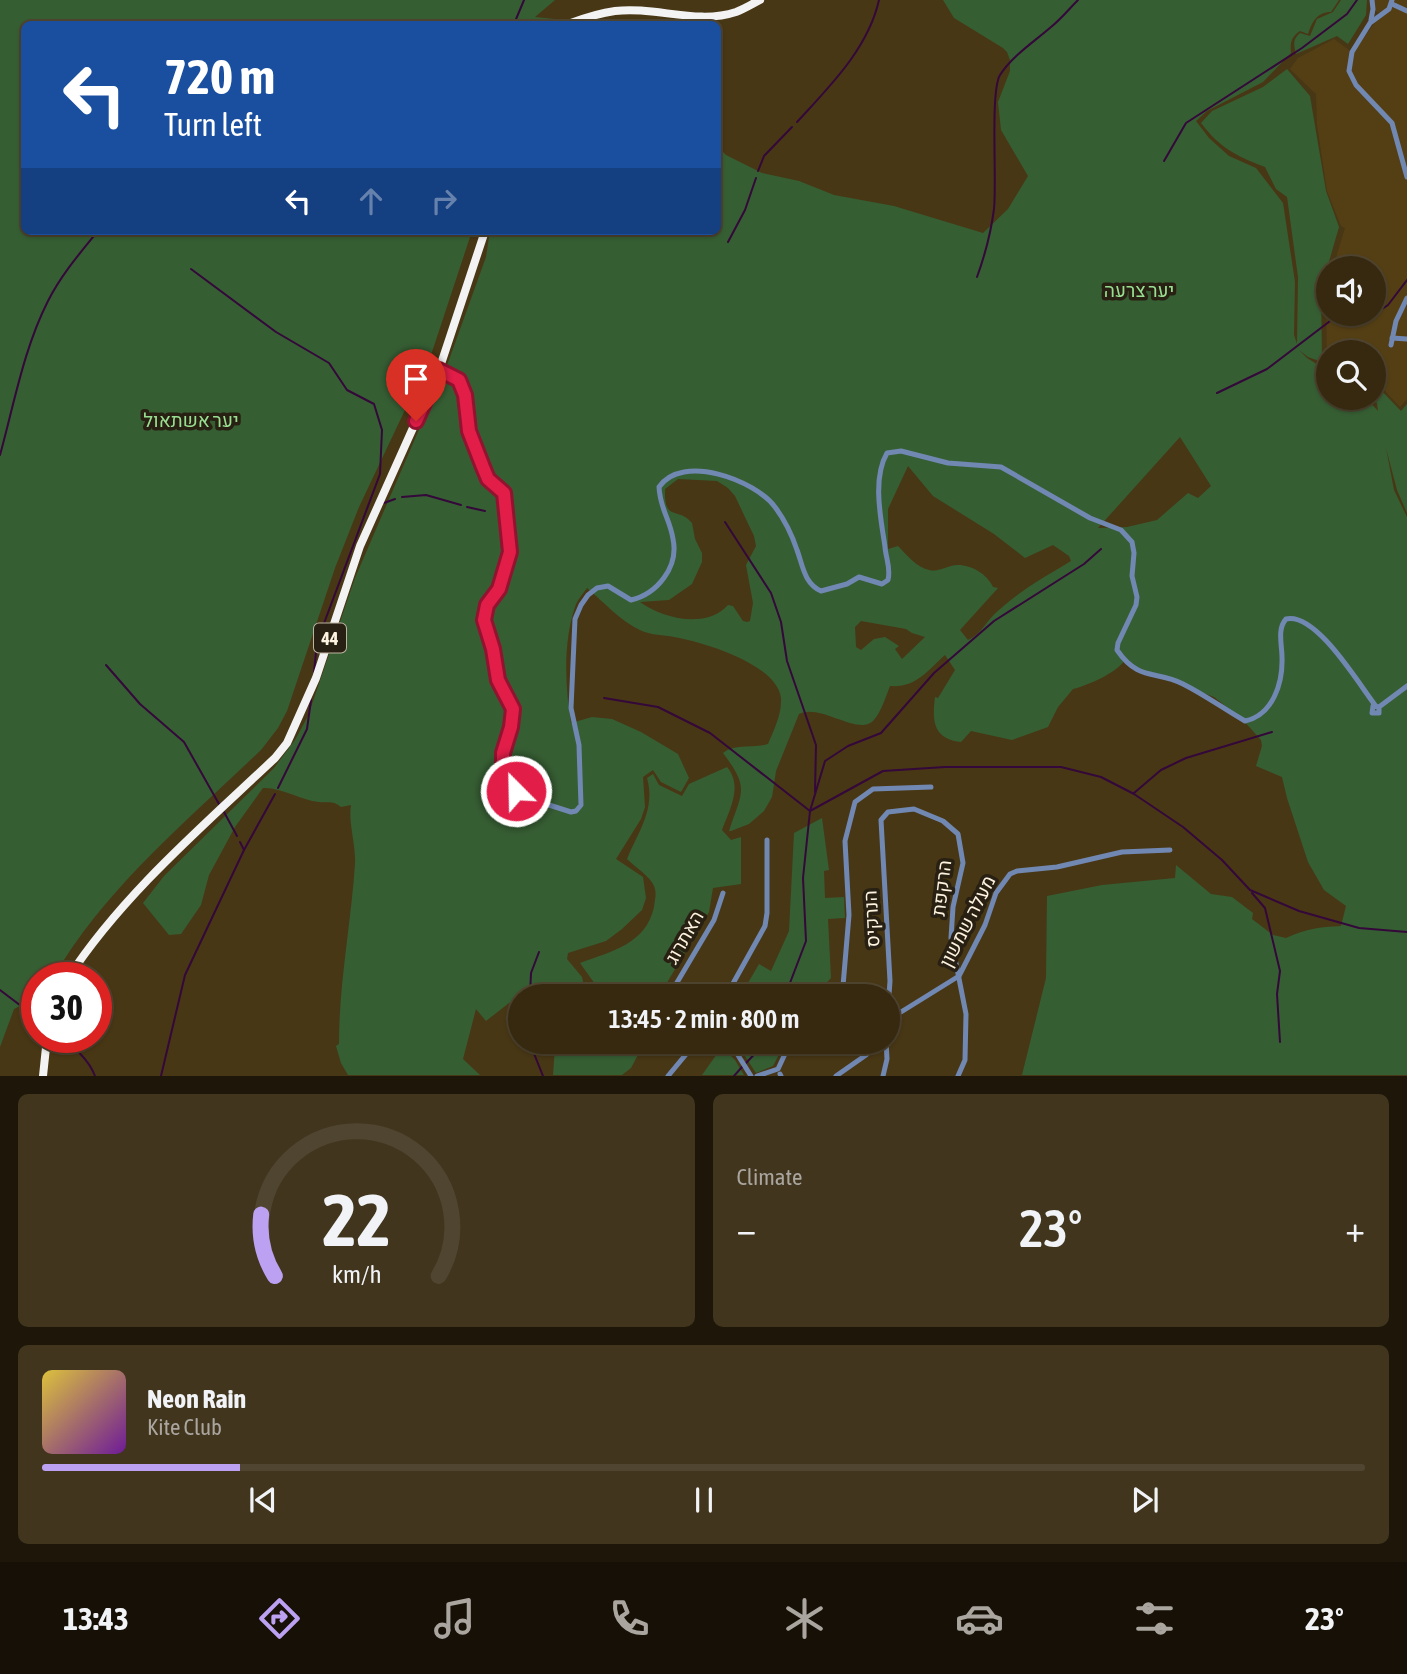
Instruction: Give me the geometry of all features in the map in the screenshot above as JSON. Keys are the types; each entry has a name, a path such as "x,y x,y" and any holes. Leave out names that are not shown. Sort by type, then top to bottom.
{"highway":[{"path":"576,21 617,10 687,16 722,15 737,12 761,0"},
{"name":"44","path":"79,962 100,933 137,891 275,758 287,743 316,678 360,546 439,370 484,235"},
{"path":"43,1076 45,1053"}],"street":[{"path":"1372,2 1378,10 1384,11"},
{"path":"1372,2 1370,23 1352,52 1349,71 1356,85 1392,123 1407,177"},
{"path":"1370,23 1392,2 1407,11"},
{"path":"1407,298 1397,317 1392,342 1407,340"},
{"path":"439,370 459,380 465,395 469,431 483,467 488,479 504,493 510,552 499,589 487,605 484,620 493,649 498,680 513,709 503,763 516,791 527,799 571,812 581,805 579,745 571,708 575,619 581,605 597,588 608,586 631,600 664,579 675,551 673,538 660,505 659,487 671,476 690,472 727,475 763,494 783,519 807,580 821,591 847,584 859,577 882,584 888,580 889,564 880,509 881,472 887,453 901,451 948,463 1001,467 1090,518 1121,530 1132,542 1132,576 1136,605 1117,650 1127,662 1148,676 1177,680 1211,698 1245,721 1254,719 1261,715 1275,697 1282,668 1282,625 1286,618 1291,617 1306,622 1335,652 1377,706 1407,686"},
{"path":"843,984 849,915 845,841 855,802 873,789 931,787"},
{"name":"הרקפת","path":"881,820 888,812 914,809 943,821 958,834 963,863 953,907 951,938 966,1014 965,1060 958,1076"},
{"name":"הנרקיס","path":"881,820 887,912 888,984"},
{"path":"733,984 765,926 767,841"},
{"name":"מעלה שמשון","path":"900,1013 960,976 985,925 996,893 1010,874 1057,867 1122,852 1170,850"},
{"name":"האתרוג","path":"676,984 714,920 723,893"},
{"path":"668,1076 686,1054"},
{"path":"736,1054 751,1076"},
{"path":"757,1076 778,1069 785,1054"},
{"path":"836,1076 867,1054"},
{"path":"883,1076 887,1054"}],"shaded area":[{"path":"1370,0 1407,0 1407,399 1400,407 1386,392 1386,340 1327,340 1326,326 1386,326 1386,256 1337,256 1345,228 1341,226 1327,191 1317,124 1316,94 1290,69 1298,58 1334,39 1353,53 1382,13 1376,12"}],"green space":[{"name":"יער אשתאול","path":"0,0 555,0 535,17 555,19 552,21 21,21 21,235 471,235 431,355 359,507 335,568 287,711 278,728 261,750 122,885 64,962 21,962 21,1006 14,1009 0,1047"},
{"name":"יער צרעה","path":"943,0 1339,0 1331,12 1316,18 1308,34 1300,31 1293,38 1291,53 1263,82 1207,111 1196,121 1209,138 1229,156 1256,168 1283,203 1295,282 1294,335 1297,344 1298,277 1287,197 1276,189 1265,167 1229,150 1201,123 1212,111 1263,87 1287,69 1310,96 1326,191 1339,227 1331,256 1316,256 1316,326 1322,326 1322,340 1316,340 1316,360 1299,350 1316,364 1316,410 1386,410 1386,395 1401,411 1407,404 1407,513 1397,490 1386,448 1394,490 1407,517 1407,1075 1022,1075 1046,978 1047,896 1102,885 1175,878 1176,865 1211,894 1232,897 1253,913 1252,919 1273,935 1286,938 1313,929 1341,926 1346,906 1324,890 1308,862 1282,777 1256,766 1262,746 1261,740 1243,720 1214,697 1144,671 1125,660 1102,678 1073,689 1058,707 1048,727 1012,740 971,731 961,742 945,737 936,727 935,697 938,698 955,670 945,655 914,681 890,686 878,714 866,725 817,713 799,714 776,771 772,797 764,811 749,824 729,831 741,790 737,775 723,753 733,748 768,744 780,710 781,698 776,686 767,675 737,657 687,640 653,634 634,627 587,588 576,604 568,635 566,680 571,723 592,717 612,719 641,732 678,754 689,778 681,792 661,782 653,770 643,777 645,807 641,819 616,859 643,877 646,898 642,910 606,941 568,953 567,959 582,977 583,984 508,984 508,1004 486,1021 476,1009 463,1059 480,1075 348,1075 341,1063 336,1046 339,1044 355,864 351,805 341,807 277,789 263,788 235,827 209,875 201,905 181,934 169,935 143,903 164,876 274,768 295,740 308,716 355,578 449,360 486,257 489,235 721,235 721,150 762,173 799,181 834,195 894,206 983,233 1008,209 1028,176 1001,130 998,102 1010,71 1007,52 954,18","holes":["1180,437 1211,486 1198,498 1188,493 1157,520 1127,527 1098,528","908,466 933,496 994,534 1025,558 1053,545 1069,556 1071,561 1016,596 968,640 960,630 998,588 993,587 981,573 969,567 957,565 929,570 916,563 898,546 888,549 888,509","678,479 717,481 735,496 754,536 756,546 746,565 753,603 750,621 747,622 743,621 733,606 728,605 709,617 685,619 660,613 640,602 669,600 692,584 702,562 702,553 695,539 692,523 669,510 665,489","861,621 906,629 925,637 902,659 895,649 899,646 885,637 874,639 861,650 856,647 855,627"]},
{"path":"1341,0 1367,0 1366,15 1348,44 1337,36 1296,54 1294,43 1297,36 1300,33 1310,36 1317,19 1333,12"},
{"path":"727,767 732,774 734,798 722,830 731,840 741,837 741,884 713,888 709,912 666,984 595,984 580,963 615,950 636,938 650,920 654,907 656,896 652,882 627,859 648,810 647,778 653,774 659,785 682,796 689,784"},
{"path":"822,818 829,870 824,871 825,898 844,897 845,918 828,919 831,978 825,984 747,984 759,964 771,971 789,931 794,833"},
{"path":"554,1054 638,1054 631,1068 622,1075 553,1075"},
{"path":"717,1054 729,1054 744,1075 702,1075"},
{"path":"744,1054 779,1054 773,1066 756,1073"}],"waterway":[{"path":"515,21 524,0"},
{"path":"797,122 857,51 874,18 879,0"},
{"path":"977,277 994,209 995,99 1000,75 1017,55 1055,24 1078,0"},
{"path":"1164,161 1186,123 1302,48 1347,14 1357,0"},
{"path":"758,171 764,156 792,127"},
{"path":"728,242 745,210 756,178"},
{"path":"0,455 20,376 40,319 59,282 95,235"},
{"path":"191,269 276,332 329,363 347,390 374,404 382,430 380,474 317,642 314,672"},
{"path":"1217,393 1267,369 1334,318 1376,313 1388,305 1407,280"},
{"path":"402,497 426,495 461,505"},
{"path":"384,503 395,499"},
{"path":"467,507 485,511"},
{"path":"725,522 771,593 781,622 787,661 816,745 815,792"},
{"path":"790,984 806,941 803,878 810,811 825,761 848,746 881,733 934,673 994,621 1084,564 1101,549"},
{"path":"106,665 140,704 184,742 219,804"},
{"path":"604,698 658,707 710,733 810,811 883,771 945,767 1061,767 1101,777 1134,794 1183,827 1222,860 1250,890 1299,911 1359,928 1407,932"},
{"path":"278,788 307,729 311,700"},
{"path":"1134,793 1161,770 1186,758 1272,732"},
{"path":"161,1076 185,975 244,850 275,794"},
{"path":"224,812 237,836"},
{"path":"240,842 244,850"},
{"path":"1252,893 1265,908 1280,971 1277,994 1280,1042"},
{"path":"531,984 531,973 539,952"},
{"path":"0,990 21,1006"},
{"path":"79,1053 95,1076"},
{"path":"534,1054 543,1076"},
{"path":"746,1063 755,1054"},
{"path":"734,1076 742,1067"}],"route":[{"path":"416,421 439,370 459,380 467,404 469,431 483,467 488,479 504,493 510,552 503,579 487,605 484,620 493,649 498,680 513,709 503,763 516,791"}]}
